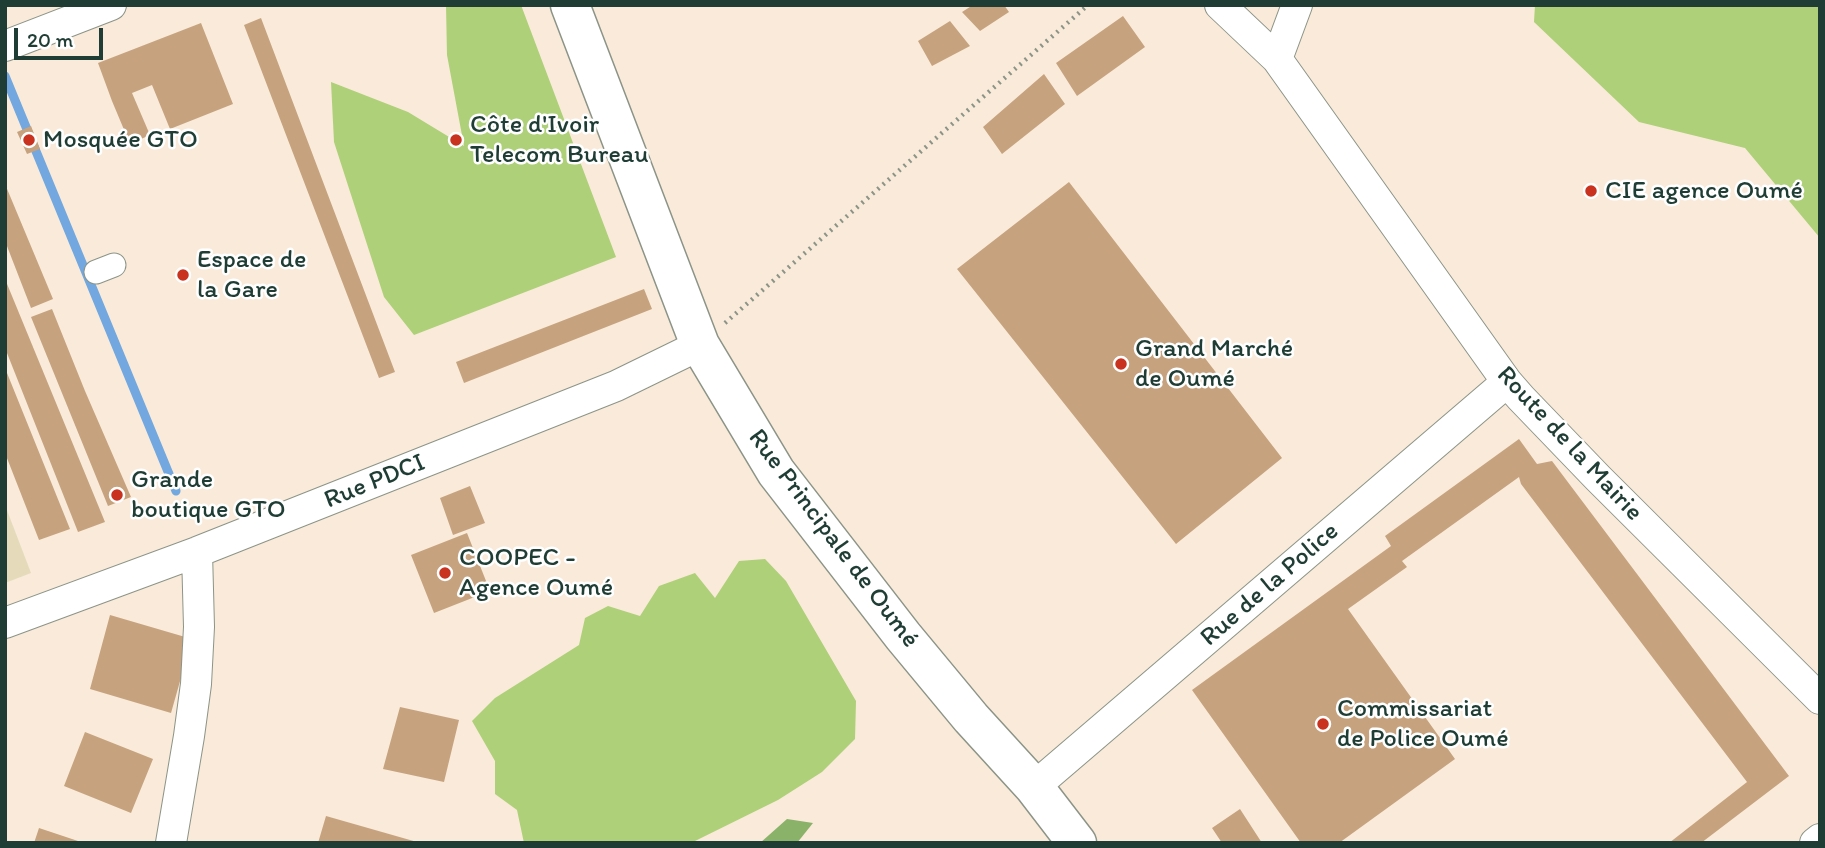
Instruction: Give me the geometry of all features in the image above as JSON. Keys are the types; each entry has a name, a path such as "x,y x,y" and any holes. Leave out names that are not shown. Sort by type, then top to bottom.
{"main road":[{"name":"Rue Principale de Oumé","path":"570,5 700,345 776,472 903,636 1034,788 1077,843"}],"street":[{"path":"5,46 80,11 111,5"},
{"name":"Route de la Mairie","path":"1220,5 1277,59 1507,382 1598,478 1820,699"},
{"path":"1277,59 1297,5"},
{"name":"Rue PDCI","path":"5,623 197,552 616,386 700,345"},
{"name":"Rue de la Police","path":"1034,788 1507,382"},
{"path":"171,843 196,684 199,627 197,552"},
{"path":"1815,843 1820,839"}],"path":[{"path":"700,345 1088,5"}],"shaded area":[{"path":"5,505 31,573 5,583"}],"green space":[{"path":"446,5 521,5 616,257 414,335 384,297 334,142 331,82 408,112 464,146 447,55"},
{"path":"1535,5 1820,5 1820,238 1745,148 1639,122 1534,22"},
{"path":"765,559 786,581 856,701 855,739 822,772 778,800 691,843 524,843 517,810 495,794 495,761 472,721 495,698 579,645 585,618 608,606 640,616 659,586 695,573 715,598 739,561"},
{"path":"787,819 813,823 797,843 760,843"}],"building":[{"path":"973,5 1004,5 1009,12 980,31 962,12"},
{"path":"1123,16 1145,47 1077,96 1056,63"},
{"path":"261,18 395,372 379,378 244,25"},
{"path":"950,21 970,46 932,66 918,41"},
{"path":"201,23 233,104 170,129 152,85 132,93 150,135 130,144 98,63"},
{"path":"1044,74 1065,104 1002,154 983,127"},
{"name":"Mosquée GTO","path":"31,126 40,149 27,154 17,132"},
{"name":"Grand Marché de Oumé","path":"1069,182 1282,458 1176,544 957,269"},
{"path":"5,184 53,299 31,308 5,241"},
{"path":"5,279 105,522 78,532 5,348"},
{"path":"644,289 652,309 464,383 456,362"},
{"path":"52,309 131,497 108,506 31,317"},
{"path":"5,368 70,529 39,540 5,453"},
{"name":"Commissariat de Police Oumé","path":"1519,439 1537,464 1552,461 1789,776 1701,843 1669,843 1747,782 1521,484 1519,477 1402,561 1407,567 1348,609 1455,759 1339,843 1301,843 1192,690 1391,546 1385,536"},
{"path":"470,486 485,523 453,535 440,498"},
{"path":"467,533 490,591 434,613 411,555"},
{"path":"110,615 192,639 171,713 90,689"},
{"path":"400,707 459,720 444,782 383,769"},
{"path":"85,732 153,759 131,813 64,786"},
{"path":"1240,809 1262,843 1222,843 1212,828"},
{"path":"326,816 417,842 318,843"},
{"path":"39,828 81,842 81,843 34,843"}],"waterway":[{"path":"5,76 176,491"}],"place":[{"name":"Mosquée GTO","path":"29,140"},
{"name":"Côte d'Ivoir Telecom Bureau","path":"456,140"},
{"name":"CIE agence Oumé","path":"1591,191"},
{"name":"Espace de la Gare","path":"183,275"},
{"name":"Grand Marché de Oumé","path":"1121,364"},
{"name":"Grande boutique GTO","path":"117,495"},
{"name":"COOPEC - Agence Oumé","path":"445,573"},
{"name":"Commissariat de Police Oumé","path":"1323,724"}]}
